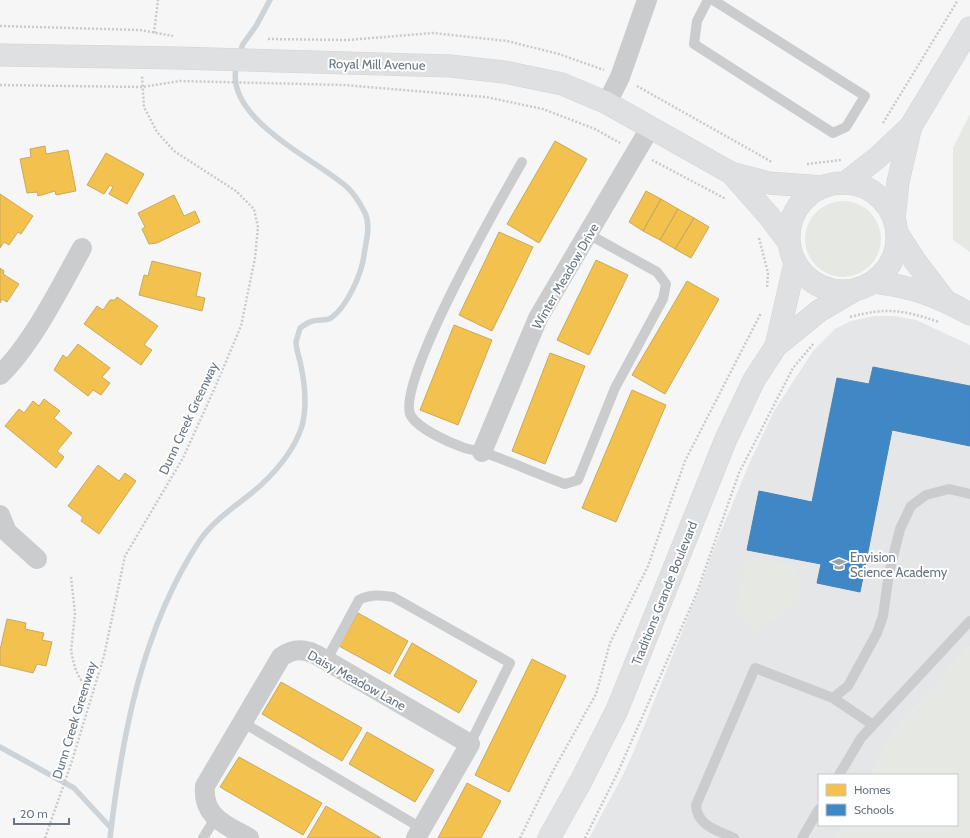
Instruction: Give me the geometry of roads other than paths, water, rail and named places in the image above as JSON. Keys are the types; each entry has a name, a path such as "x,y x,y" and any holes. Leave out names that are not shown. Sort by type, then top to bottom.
{"main road":[{"path":"845,183 877,158 911,126 970,28"},
{"name":"Royal Mill Avenue","path":"0,55 180,48 349,64 450,66 504,72 562,84 607,103 731,173 769,182 823,187"},
{"path":"911,126 898,182 896,226 896,247 892,261 885,273 874,282 853,291 836,291 819,286 805,277 795,263 788,241 790,224 797,209 808,196 823,187 845,183 861,186 875,194 886,205 896,226 915,262 944,299"},
{"name":"Royal Mill Avenue","path":"731,173 769,216 788,241"},
{"name":"Traditions Grande Boulevard","path":"776,346 795,263"},
{"path":"874,282 910,288 944,299 970,314"},
{"name":"Traditions Grande Boulevard","path":"549,838 581,781 617,710 726,439 754,380 776,346 819,312 853,291"}],"street":[{"path":"607,103 620,77 646,0"},
{"name":"Winter Meadow Drive","path":"482,452 538,318 650,128"},
{"path":"0,375 14,362 56,294 82,248"},
{"path":"0,515 8,532 37,559"},
{"name":"Daisy Meadow Lane","path":"249,838 210,813 206,803 205,786 280,657 288,652 305,650 326,660 470,744"},
{"path":"419,833 470,744"}],"lane":[{"path":"708,0 698,21 694,44 832,133 846,127 865,96 713,0"},
{"path":"522,162 454,287 414,378 409,399 411,416 422,428 462,447 482,452 565,484 578,480 615,388 663,299 666,284 657,272 588,234"},
{"path":"833,698 848,686 877,633 883,616 889,573 900,529 911,506 926,495 949,489 970,494"},
{"path":"326,660 359,600 366,596 374,595 394,597 504,659 510,663 470,744"},
{"path":"840,774 861,738 970,621"},
{"path":"734,838 701,822 697,814 696,805 756,668 833,698 873,725"},
{"path":"242,722 419,833"},
{"path":"802,838 818,811"},
{"path":"203,838 216,817"}],"waterway":[{"path":"239,55 243,44 256,26 270,0"},
{"path":"110,838 128,722 149,646 163,609 180,574 206,532 221,517 267,479 279,466 295,442 304,419 305,404 304,381 296,345 300,328 311,321 331,318 343,306 357,280 363,262 367,239 367,218 362,207 350,190 274,135 257,119 243,102 236,84 237,64"},
{"path":"0,747 74,788 111,828"}],"place":[{"name":"Envision Science Academy","path":"839,564"}]}
